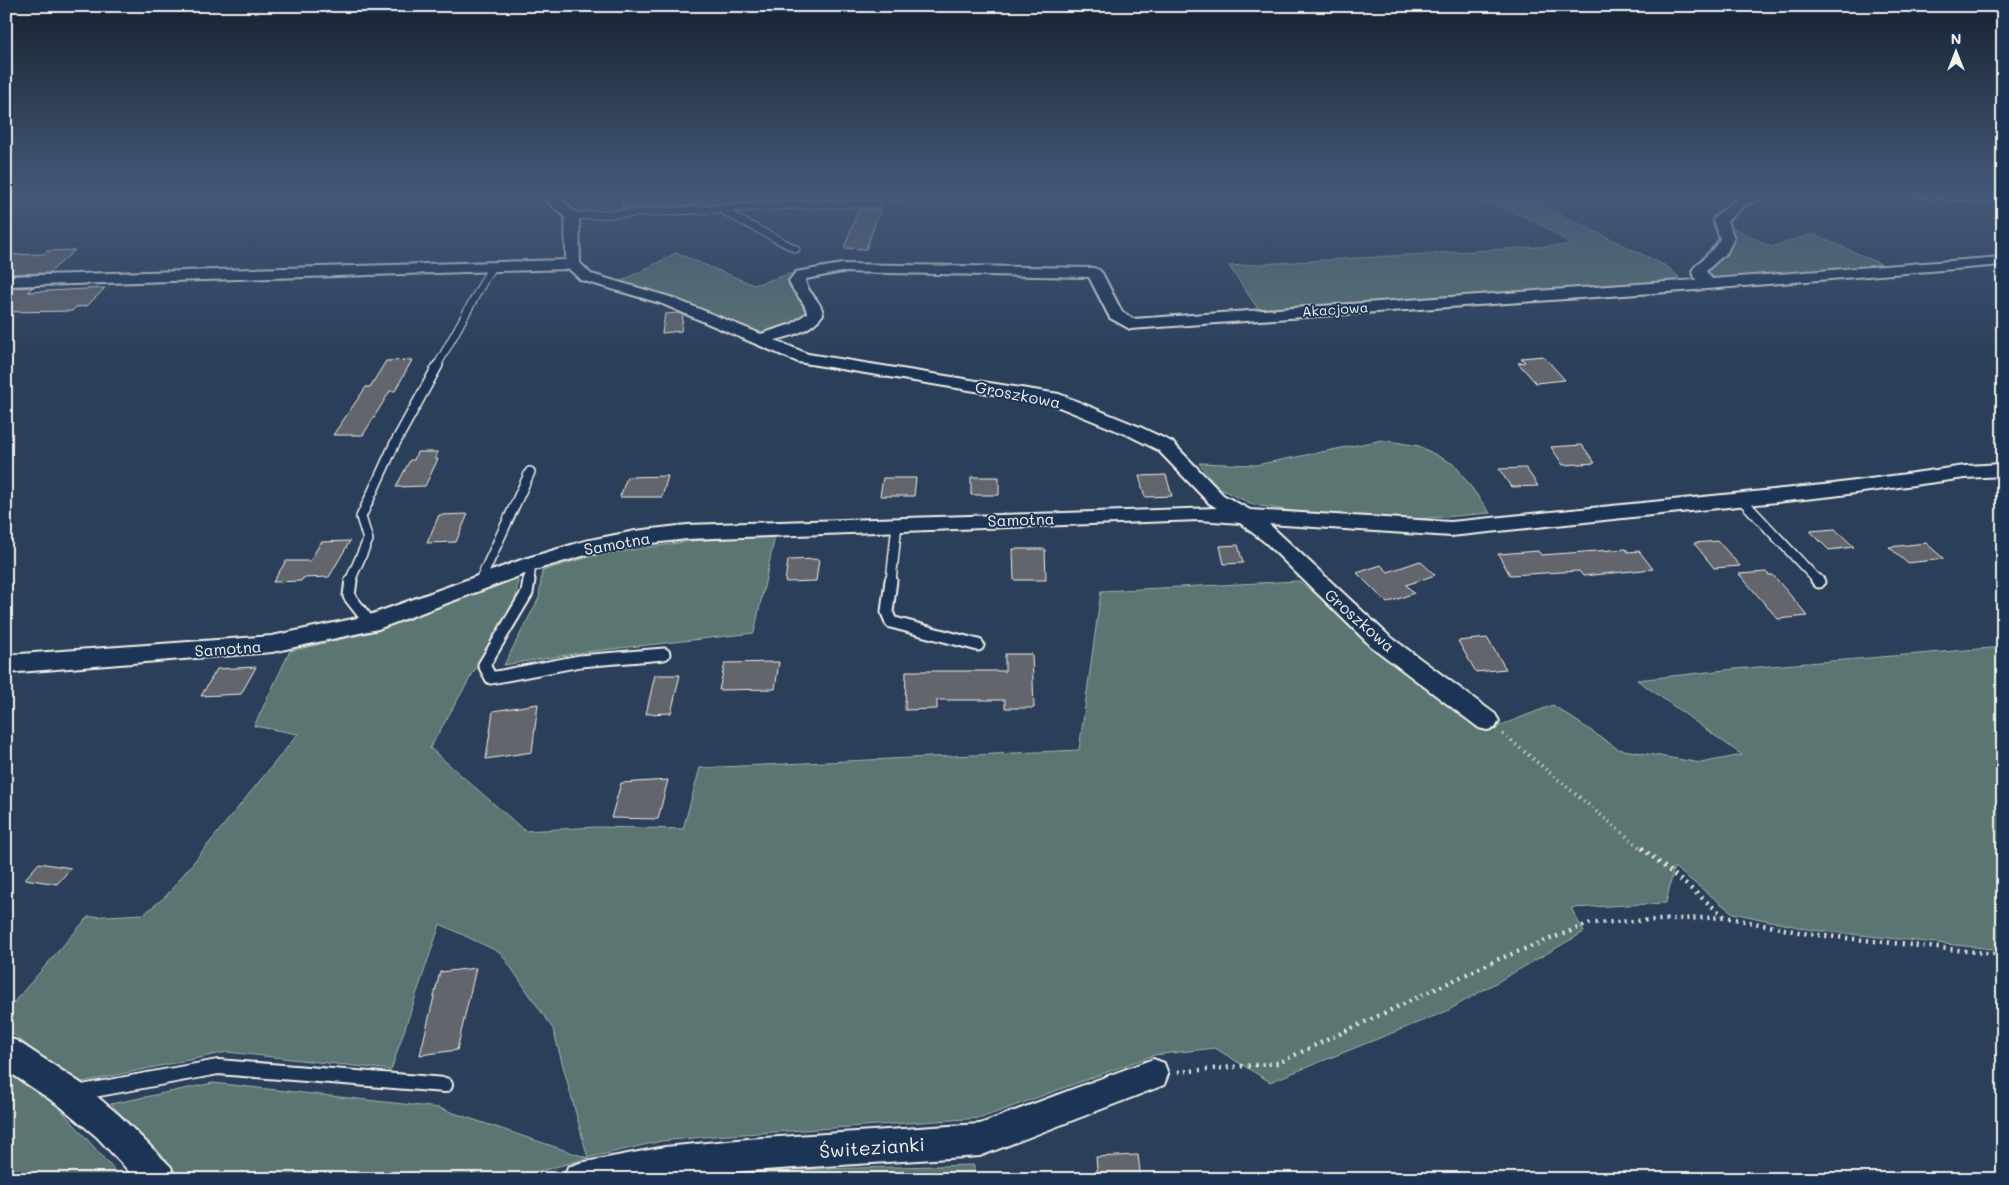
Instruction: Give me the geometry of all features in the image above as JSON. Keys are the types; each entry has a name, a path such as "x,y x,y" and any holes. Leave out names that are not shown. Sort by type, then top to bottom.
{"street":[{"path":"6,281 491,268 573,264 573,248"},
{"path":"1709,284 1701,277 1699,271 1703,264 1714,258 1724,248"},
{"name":"Akacjowa","path":"761,339 794,329 815,314 812,302 798,288 797,281 801,275 842,268 1094,273 1116,315 1130,324 1709,284 2003,261"},
{"name":"Groszkowa","path":"573,264 586,277 665,300 804,358 1053,398 1165,446 1216,499 1243,515 1273,538 1380,641 1487,721"},
{"name":"Samotna","path":"6,664 272,644 370,623 531,564 585,548 635,538 687,532 1199,514 1243,515 1391,528 1451,529 1742,500 1834,490 1965,472 2003,470"},
{"path":"6,1052 71,1094 108,1126 159,1179"},
{"name":"Świtezianki","path":"580,1179 665,1163 748,1155 980,1140 1152,1074"}],"lane":[{"path":"370,623 349,596 349,584 368,540 361,517 394,445 491,268"},
{"path":"479,583 530,472"},
{"path":"1742,500 1819,582"},
{"path":"896,524 887,612 891,622 978,645"},
{"path":"531,564 527,593 484,665 491,678 580,661 664,654"},
{"path":"71,1094 218,1067 445,1085"}],"path":[{"path":"1487,721 1725,917"},
{"path":"1152,1074 1278,1063 1499,959 1591,924 1725,917 1808,934 2003,955"}],"green space":[{"path":"1516,248 1630,248 1666,266 1679,277 1677,282 1258,309 1229,266"},
{"path":"1729,248 1845,248 1883,265 1712,280 1707,273 1710,267 1728,254"},
{"path":"676,253 754,285 796,272 791,284 808,307 810,314 803,320 782,329 761,333 671,297 620,282"},
{"path":"1382,440 1419,446 1455,465 1490,513 1395,521 1292,511 1254,505 1218,488 1199,463 1256,465"},
{"path":"775,536 754,633 585,652 504,665 539,598 542,571 592,556 691,541"},
{"path":"518,578 516,598 430,748 525,831 596,827 683,829 700,768 1079,750 1101,591 1299,581 1491,729 1553,705 1618,749 1701,763 1742,755 1637,680 1734,669 2003,647 2003,950 1812,930 1733,913 1674,867 1666,903 1571,908 1584,932 1447,1011 1270,1082 1215,1048 1154,1055 981,1118 661,1141 588,1158 553,1029 501,953 440,924 391,1070 227,1052 73,1084 6,1028 6,1011 88,917 144,914 166,896 298,734 254,726 290,651 378,631"},
{"path":"6,1070 57,1105 122,1179 6,1179"},
{"path":"213,1083 439,1108 588,1158 512,1179 181,1179 111,1104"},
{"path":"974,1165 974,1179 640,1179 667,1173"}],"building":[{"path":"75,250 49,273 6,274 6,255 43,254 47,251"},
{"path":"33,287 28,292 105,288 87,306 76,307 72,311 6,312 6,288"},
{"path":"678,313 683,315 681,331 662,333 665,314"},
{"path":"1543,356 1565,380 1536,383 1518,363 1525,362 1521,358"},
{"path":"412,360 395,391 390,391 363,435 333,435 366,387 370,387 386,361"},
{"path":"1582,445 1595,463 1563,465 1551,447"},
{"path":"417,452 438,452 435,459 438,459 425,486 396,487 410,460 414,460"},
{"path":"1526,468 1538,486 1511,487 1499,469"},
{"path":"1166,475 1172,496 1145,497 1139,476"},
{"path":"668,476 662,497 620,497 627,477"},
{"path":"971,477 999,477 999,495 971,495"},
{"path":"883,478 916,478 914,496 880,496"},
{"path":"468,514 456,542 427,543 439,515"},
{"path":"1835,529 1854,547 1829,550 1810,531"},
{"path":"350,541 329,577 273,582 286,561 310,561 321,542"},
{"path":"1718,541 1740,566 1714,568 1694,543"},
{"path":"1926,543 1944,559 1907,563 1889,547"},
{"path":"1238,545 1243,563 1224,564 1220,546"},
{"path":"1013,549 1045,549 1046,580 1014,580"},
{"path":"1626,549 1628,552 1639,551 1653,569 1583,576 1579,571 1510,575 1498,554 1538,551 1541,555"},
{"path":"819,559 816,581 785,582 788,560"},
{"path":"1420,561 1435,575 1406,585 1414,593 1387,603 1357,573 1381,565 1388,572"},
{"path":"1766,572 1769,575 1773,575 1808,616 1778,619 1739,574"},
{"path":"1487,638 1506,669 1476,672 1458,641"},
{"path":"1005,654 1032,654 1034,708 1005,708 1005,700 937,700 937,709 905,710 906,671 1005,671"},
{"path":"779,662 775,689 719,690 725,663"},
{"path":"256,667 241,694 201,696 217,669"},
{"path":"655,675 680,675 671,713 646,714"},
{"path":"538,704 532,752 486,759 493,711"},
{"path":"668,780 658,819 611,818 621,783"},
{"path":"39,863 71,868 57,884 25,879"},
{"path":"476,968 457,1050 420,1055 440,972"},
{"path":"1138,1155 1141,1179 1098,1179 1096,1157"}]}
